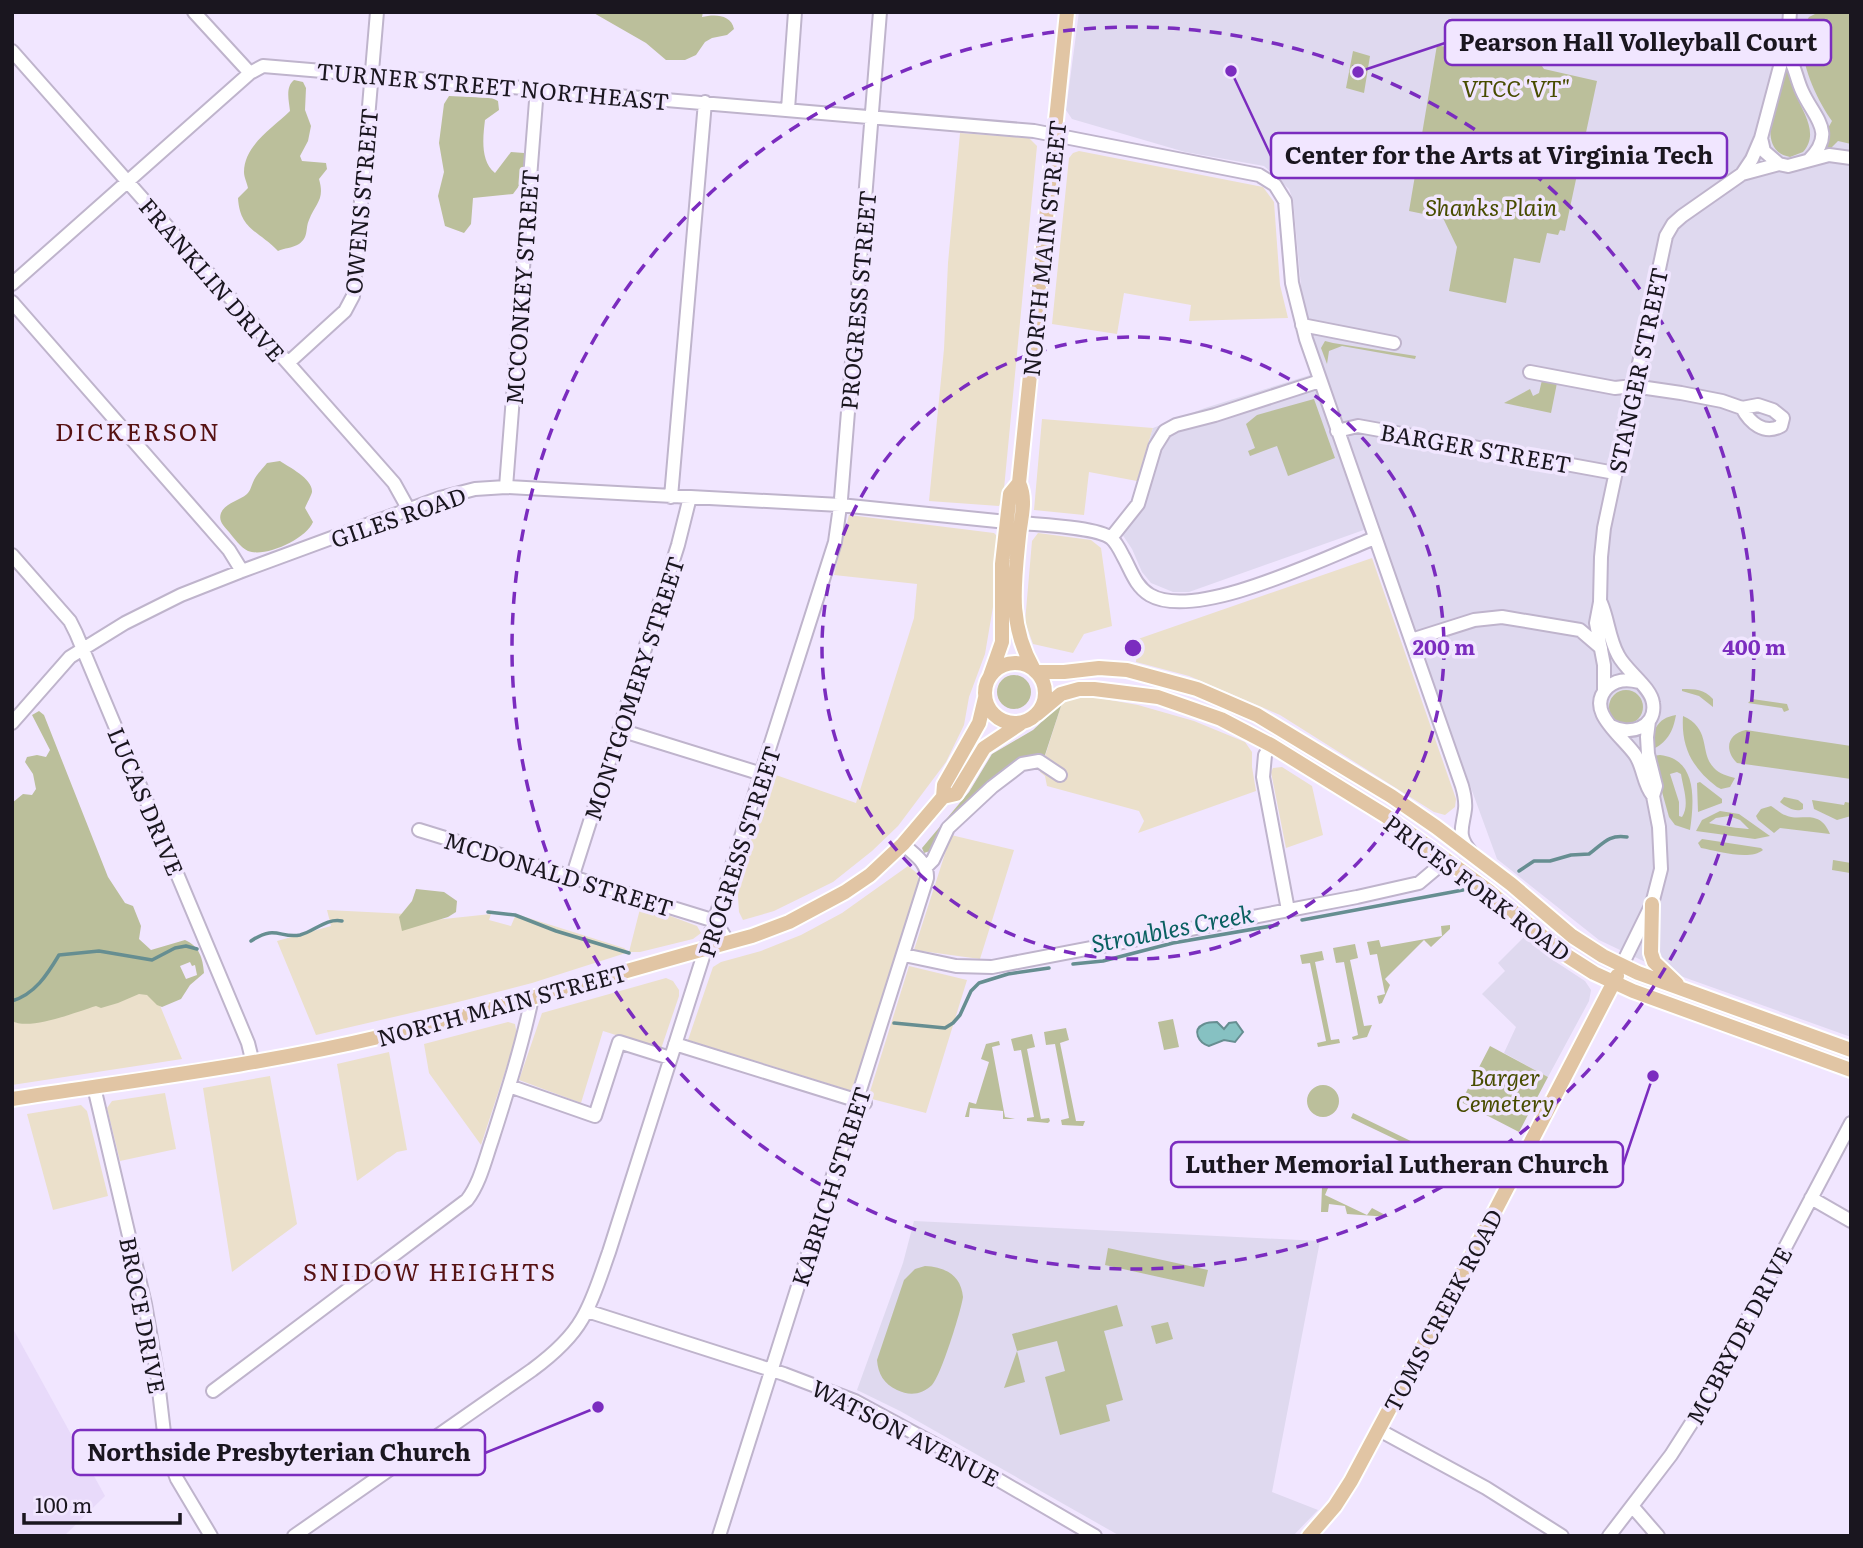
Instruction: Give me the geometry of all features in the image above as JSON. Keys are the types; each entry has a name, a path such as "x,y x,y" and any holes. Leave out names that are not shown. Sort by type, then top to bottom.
{"main road":[{"name":"NORTH MAIN STREET","path":"990,676 1002,642 1002,564 1014,522 1010,494 1019,483 1067,12"},
{"path":"1014,522 1012,526 1018,547 1014,576 1016,627 1020,642 1043,682 1045,695 1037,714 1020,723 1010,723 995,716 985,698 990,676 1004,665 1013,663 1023,664 1035,671"},
{"name":"PRICES FORK ROAD","path":"1035,671 1064,673 1099,668 1127,670 1161,678 1229,702 1284,730 1428,822 1476,857 1572,936 1622,965 1851,1050"},
{"name":"PRICES FORK ROAD","path":"1037,714 1061,694 1079,689 1094,689 1158,698 1221,719 1271,745 1386,816 1455,865 1561,952 1614,982 1851,1070"},
{"name":"NORTH MAIN STREET","path":"12,1099 253,1063 381,1037 532,998 729,942 789,922 826,904 870,874 903,844 943,797 944,785 979,723 985,698"},
{"path":"1221,719 1249,724 1270,734 1284,730"},
{"name":"NORTH MAIN STREET","path":"943,797 956,794 984,748 1020,723"},
{"path":"1271,745 1285,743 1321,753"},
{"path":"1652,904 1650,942 1654,962 1673,981 1687,990"},
{"name":"TOMS CREEK ROAD","path":"1309,1536 1340,1498 1379,1430 1622,965"}],"street":[{"path":"12,284 250,73 194,12"},
{"name":"OWENS STREET","path":"288,363 345,312 354,296 377,12"},
{"path":"789,109 795,12"},
{"name":"PROGRESS STREET","path":"294,1536 532,1370 566,1340 587,1311 609,1252 833,549 840,505 880,12"},
{"path":"1790,12 1787,54 1793,62 1801,90 1822,130 1819,148 1809,160"},
{"name":"FRANKLIN DRIVE","path":"12,51 399,488 409,510"},
{"name":"STANGER STREET","path":"1604,692 1605,676 1596,623 1600,602 1602,539 1668,230 1682,216 1741,174 1752,159 1761,138 1782,59 1787,54"},
{"name":"TURNER STREET NORTHEAST","path":"250,73 270,66 789,109 1055,135 1244,171 1270,181 1285,201 1292,283 1302,325 1462,786 1465,810 1461,823"},
{"name":"MCCONKEY STREET","path":"506,487 537,88"},
{"path":"671,497 705,102"},
{"path":"1761,138 1765,151 1779,164"},
{"name":"STANGER STREET","path":"1741,174 1779,164 1794,165 1829,155 1851,158"},
{"path":"12,302 229,550 242,571"},
{"path":"1302,325 1394,343"},
{"path":"1530,372 1615,388 1633,386 1712,399 1742,408"},
{"path":"1320,381 1176,425 1162,434 1155,447 1139,504 1111,538 1142,588 1150,595 1176,603 1216,597 1249,587 1375,538"},
{"name":"BARGER STREET","path":"1337,431 1358,426 1615,473"},
{"name":"GILES ROAD","path":"12,723 59,669 83,648 156,606 242,571 465,491 506,487 840,505 1085,530 1111,538"},
{"name":"MONTGOMERY STREET","path":"572,877 678,545 690,498"},
{"name":"LUCAS DRIVE","path":"12,555 70,621 83,648 248,1043 253,1063"},
{"name":"STANGER STREET","path":"1600,602 1619,657 1639,682"},
{"path":"1411,640 1486,618 1502,617 1580,630 1601,648"},
{"path":"1580,630 1596,623"},
{"path":"1622,965 1652,904 1661,869 1659,827 1653,796 1656,786 1647,737 1653,702 1639,682 1630,679 1613,683 1604,692 1600,705 1601,714 1637,758 1646,788 1653,796"},
{"path":"1611,726 1624,732 1635,731 1649,721"},
{"path":"620,730 762,774"},
{"path":"1271,745 1265,755 1263,777 1288,910"},
{"path":"903,844 926,867 933,859 948,828 1006,774 1022,764 1039,761 1060,775"},
{"path":"1428,822 1444,825 1461,823 1465,845 1476,857"},
{"name":"MCDONALD STREET","path":"419,830 715,921"},
{"path":"1426,844 1433,858 1433,869"},
{"path":"904,955 956,966 992,967 1419,883 1433,869 1455,865"},
{"name":"KABRICH STREET","path":"719,1536 861,1102 928,877 926,867"},
{"path":"715,921 729,942"},
{"path":"213,1391 467,1200 475,1189 484,1166 532,998"},
{"path":"509,1086 596,1116 619,1041 670,1058"},
{"path":"674,1044 861,1102"},
{"name":"BROCE DRIVE","path":"94,1087 145,1304 166,1450 177,1479 211,1536"},
{"name":"MCBRYDE DRIVE","path":"1609,1536 1685,1434 1851,1123"},
{"path":"1811,1198 1851,1221"},
{"name":"WATSON AVENUE","path":"587,1311 827,1389 880,1414 1096,1536"},
{"path":"1379,1430 1486,1488 1562,1536"},
{"path":"1632,1506 1658,1536"}],"shaded area":[{"path":"1079,12 1851,12 1851,1037 1658,968 1599,940 1497,859 1375,526 1189,592 1173,592 1151,583 1142,572 1122,534 1153,428 1205,408 1323,371 1302,297 1293,200 1289,189 1264,166 1185,152 1072,119 1066,110"},
{"path":"960,133 1029,138 1037,146 1003,499 999,506 929,501 944,349 948,263"},
{"path":"1079,151 1263,187 1274,202 1280,285 1288,318 1189,321 1191,305 1124,293 1117,334 1052,324 1069,158"},
{"path":"1042,419 1153,428 1137,481 1089,472 1084,515 1034,510"},
{"path":"849,515 994,533 999,538 995,595 985,654 969,697 964,725 946,762 898,826 833,882 774,911 743,920 739,912 737,882 773,774 856,803 914,618 917,584 834,575"},
{"path":"1038,533 1091,540 1101,548 1112,626 1084,634 1073,653 1033,644 1025,622 1032,541"},
{"path":"1372,558 1456,799 1455,807 1445,815 1434,812 1280,715 1189,676 1136,662 1138,639"},
{"path":"1082,695 1138,705 1194,721 1245,742 1252,752 1256,791 1138,833 1144,821 1139,811 1047,786 1045,776 1040,772 1062,703"},
{"path":"1282,767 1312,786 1323,835 1286,848 1271,772 1273,768"},
{"path":"951,835 1014,850 980,959 914,950"},
{"path":"908,866 917,873 919,880 852,1091 688,1040 713,967 801,935 842,913"},
{"path":"641,905 697,926 701,933 693,939 640,952 629,952"},
{"path":"327,910 407,914 406,923 491,914 489,920 511,926 516,914 624,948 629,952 532,983 316,1035 277,941 331,926"},
{"path":"1525,936 1556,962 1585,981 1591,990 1589,1001 1548,1077 1504,1053 1516,1027 1482,994 1505,971 1498,963"},
{"path":"909,966 967,980 926,1113 868,1098"},
{"path":"666,978 673,981 679,990 679,996 661,1049 603,1031 581,1103 519,1080 542,1013"},
{"path":"152,986 182,1059 12,1085 12,1005"},
{"path":"508,1022 515,1024 517,1035 481,1145 429,1073 424,1044"},
{"path":"1217,1022 1224,1029 1229,1023 1236,1022 1243,1032 1235,1042 1224,1040 1209,1046 1200,1039 1198,1030 1206,1023"},
{"path":"389,1052 407,1150 397,1152 357,1181 337,1064"},
{"path":"270,1076 297,1224 232,1272 203,1088"},
{"path":"165,1093 176,1149 120,1161 107,1108 112,1101"},
{"path":"81,1105 87,1111 108,1196 53,1210 27,1114"},
{"path":"914,1221 1320,1241 1272,1492 1318,1510 1293,1536 1120,1536 900,1411 857,1390 903,1263"},
{"path":"12,1327 105,1496 64,1536 12,1536"}],"green space":[{"path":"592,12 703,12 702,17 726,18 734,29 727,35 705,42 696,55 685,60 666,60 646,43"},
{"path":"1819,12 1851,13 1851,144 1838,141 1827,152 1827,130 1832,121 1812,85 1803,56 1802,42 1809,17"},
{"path":"1525,41 1544,69 1597,81 1565,231 1560,230 1558,235 1547,233 1540,263 1514,258 1506,303 1449,291 1457,247 1443,218 1409,211 1437,45 1498,59"},
{"path":"1353,51 1370,56 1364,93 1346,88"},
{"path":"1787,62 1810,131 1808,145 1803,152 1790,157 1778,152 1772,143 1770,131 1775,101"},
{"path":"294,80 303,82 306,88 305,110 311,126 308,141 300,156 302,161 326,163 327,169 319,179 320,196 309,220 306,236 297,245 278,251 246,223 239,209 238,198 248,188 244,172 249,153 290,111 289,90"},
{"path":"449,96 492,98 498,101 499,110 485,120 484,134 485,155 495,173 511,152 524,153 525,178 513,194 473,198 471,224 464,233 445,226 438,196 444,172 439,143 444,104"},
{"path":"1325,341 1416,356 1415,359 1342,346 1329,351 1327,364 1321,348"},
{"path":"1542,380 1557,383 1551,413 1504,403 1530,389 1533,396 1539,393"},
{"path":"1314,399 1335,458 1288,476 1277,446 1250,456 1248,451 1255,448 1246,424 1257,415"},
{"path":"280,461 309,483 312,492 305,508 313,522 302,535 284,545 264,552 248,551 223,525 221,513 247,494 267,463"},
{"path":"1014,675 1026,680 1031,692 1026,704 1014,709 1002,704 997,692 1002,680"},
{"path":"1682,689 1703,691 1713,699 1713,707 1699,696"},
{"path":"1626,690 1638,695 1643,707 1638,719 1626,724 1614,719 1609,707 1614,695"},
{"path":"1752,699 1787,704 1789,710 1784,712 1782,708 1748,703"},
{"path":"1062,703 1045,755 1026,757 1006,767 943,826 933,850 924,853 922,848 969,792 992,754 1033,730"},
{"path":"39,711 44,715 108,877 125,903 133,906 141,926 139,939 151,950 185,940 199,953 204,973 190,985 181,999 162,1007 147,995 139,994 101,1008 96,1006 41,1022 30,1024 12,1021 12,803 23,794 32,795 36,789 33,774 25,762 27,757 46,757 50,750 32,715","holes":["190,962 192,966 195,965 197,975 186,979 180,966"]},
{"path":"1676,715 1668,736 1651,750 1656,727 1664,719"},
{"path":"1683,716 1698,727 1714,768 1735,778 1730,787 1717,787 1695,764 1686,747"},
{"path":"1746,730 1851,746 1851,779 1737,763 1730,753 1731,739"},
{"path":"1652,756 1672,758 1681,764 1687,773 1692,795 1690,830 1675,825 1669,817","holes":["1670,774 1681,774 1686,802 1682,817 1679,816 1679,802"]},
{"path":"1700,782 1722,799 1722,803 1698,812 1697,783"},
{"path":"1784,797 1798,800 1803,804 1803,809 1794,810 1785,806 1780,802"},
{"path":"1812,800 1844,805 1845,802 1851,803 1851,816 1837,820 1814,809"},
{"path":"1771,806 1791,817 1815,818 1826,826 1830,834 1780,828 1774,833 1756,816 1761,809"},
{"path":"1720,811 1739,814 1770,836 1755,839 1696,831 1702,820","holes":["1729,816 1740,820 1749,829 1709,823 1716,818"]},
{"path":"1702,839 1763,850 1750,855 1724,853 1701,848 1698,843"},
{"path":"1833,860 1851,863 1851,876 1850,873 1832,870"},
{"path":"416,889 444,892 457,901 456,912 402,931 399,917 412,901"},
{"path":"1450,925 1450,929 1431,947 1424,940 1385,979 1390,985 1382,1003 1379,1004 1377,996 1385,994 1377,954 1370,955 1367,942 1379,940 1381,947 1442,936 1441,926"},
{"path":"1355,944 1358,958 1350,960 1364,1026 1372,1025 1367,1037 1353,1040 1352,1037 1358,1035 1344,962 1336,963 1333,948"},
{"path":"1322,951 1324,960 1315,962 1331,1040 1339,1039 1340,1043 1318,1047 1317,1043 1326,1041 1310,963 1302,964 1300,955"},
{"path":"1173,1019 1179,1047 1164,1050 1158,1022"},
{"path":"1066,1028 1069,1040 1060,1043 1076,1121 1085,1121 1083,1126 1062,1125 1061,1120 1069,1118 1055,1044 1046,1045 1044,1032"},
{"path":"1032,1034 1035,1047 1027,1049 1041,1119 1049,1118 1048,1123 1027,1121 1027,1118 1034,1117 1021,1050 1014,1051 1011,1039"},
{"path":"999,1041 1000,1045 992,1047 1005,1117 1015,1119 1003,1119 1003,1111 970,1108 969,1117 965,1117 969,1102 976,1104 989,1062 981,1059 986,1044"},
{"name":"Barger Cemetery","path":"1490,1046 1548,1077 1519,1132 1461,1102"},
{"path":"1323,1085 1334,1090 1339,1101 1334,1112 1323,1117 1312,1112 1307,1101 1312,1090"},
{"path":"1353,1113 1486,1179 1468,1174 1351,1118"},
{"path":"1325,1185 1328,1188 1325,1195 1367,1215 1372,1208 1389,1217 1347,1214 1345,1206 1329,1204 1328,1212 1321,1212 1322,1187"},
{"path":"1108,1248 1208,1270 1204,1287 1105,1265"},
{"path":"925,1266 939,1268 951,1274 959,1283 963,1297 936,1379 924,1391 906,1393 885,1382 877,1360 904,1280 915,1269"},
{"path":"1117,1305 1123,1326 1104,1331 1123,1400 1106,1405 1110,1421 1060,1435 1045,1377 1065,1371 1057,1341 1017,1351 1012,1334"},
{"path":"1168,1322 1173,1339 1156,1344 1151,1326"},
{"path":"1017,1351 1025,1382 1004,1388"}],"waterway":[{"name":"Stroubles Creek","path":"1519,871 1534,861 1589,854 1610,838 1627,837"},
{"name":"Stroubles Creek","path":"1302,920 1463,890"},
{"name":"Stroubles Creek","path":"488,912 515,915 556,931 629,953"},
{"name":"Stroubles Creek","path":"251,941 266,933 300,935 326,923 342,921"},
{"name":"Stroubles Creek","path":"1073,964 1103,961 1173,943 1277,925"},
{"name":"Stroubles Creek","path":"12,1001 34,989 59,955 99,951 152,960 175,948 186,946 197,949"},
{"name":"Stroubles Creek","path":"894,1023 945,1028 960,1015 971,991 979,983 1008,974 1049,968"}],"place":[{"name":"Center for the Arts at Virginia Tech","path":"1231,71"},
{"name":"Pearson Hall Volleyball Court","path":"1358,72"},
{"name":"Luther Memorial Lutheran Church","path":"1653,1076"},
{"name":"Northside Presbyterian Church","path":"598,1407"}],"district":[{"name":"DICKERSON","path":"138,430"},
{"name":"SNIDOW HEIGHTS","path":"430,1270"}],"park label":[{"name":"VTCC 'VT\"","path":"1516,87"},
{"name":"Shanks Plain","path":"1491,206"}]}
